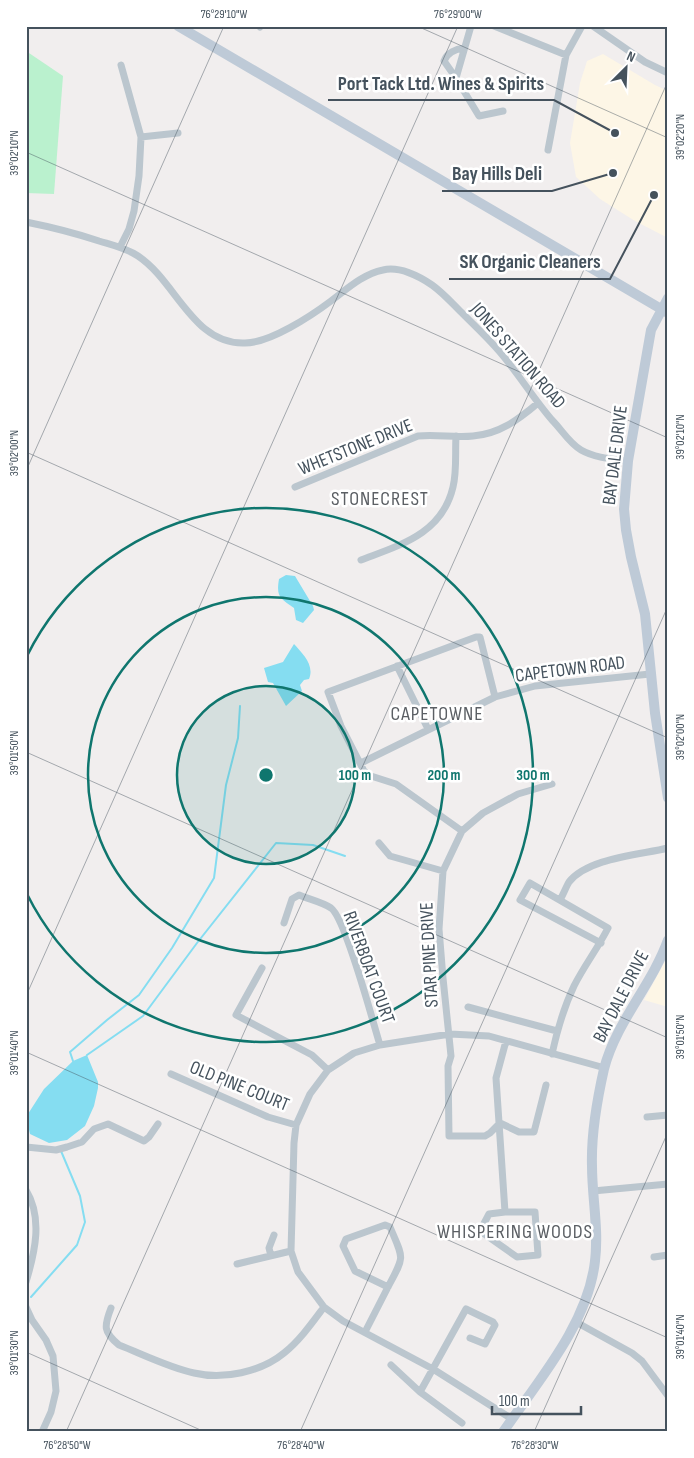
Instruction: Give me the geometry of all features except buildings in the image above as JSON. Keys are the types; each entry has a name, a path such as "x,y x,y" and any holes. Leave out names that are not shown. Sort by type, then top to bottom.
{"street":[{"path":"178,26 664,311"},
{"path":"456,78 471,26"},
{"path":"494,26 566,55"},
{"path":"548,150 566,55 582,26"},
{"path":"593,26 645,62 668,74"},
{"path":"464,48 458,49 446,56 444,61 479,116 503,111"},
{"path":"120,247 129,229 134,211 139,176 141,136 121,65"},
{"path":"141,136 178,133"},
{"name":"JONES STATION ROAD","path":"26,222 57,228 120,247 138,256 153,269 200,326 212,336 224,341 243,344 257,342 293,325 318,311 370,274 384,269 400,270 417,276 433,286 472,322 499,352 570,442 581,450 596,456 628,461"},
{"name":"BAY DALE DRIVE","path":"668,298 664,311 651,330 628,461 624,509 631,557 645,614 650,674 668,798"},
{"name":"WHETSTONE DRIVE","path":"295,487 418,436 433,434 473,436 492,433 508,426 538,403"},
{"path":"361,560 410,541 424,532 438,519 453,487 456,436"},
{"path":"462,831 396,784 371,776 364,771 341,726 328,692 480,637 495,696"},
{"path":"397,666 428,729"},
{"name":"CAPETOWN ROAD","path":"361,763 495,696 535,686 650,674"},
{"name":"STAR PINE DRIVE","path":"500,1123 485,1136 449,1136 448,1066 451,1056 450,1034 439,928 443,871 462,831 483,813 518,794 552,784"},
{"path":"379,843 390,856 443,871"},
{"path":"560,900 569,883 583,870 602,861 668,848"},
{"path":"552,1054 557,1032 574,986 601,944 608,928 530,883 520,900 601,944"},
{"name":"RIVERBOAT COURT","path":"284,923 292,899 299,895 332,908 340,920 363,985 380,1046"},
{"name":"BAY DALE DRIVE","path":"502,1432 566,1340 588,1295 595,1261 596,1236 592,1140 605,1068 618,1032 660,959 668,940"},
{"path":"262,968 236,1015 312,1055 328,1070"},
{"path":"468,1007 557,1032"},
{"path":"512,1418 433,1368 343,1321 324,1307 298,1272 291,1251 296,1125 310,1094 328,1070 354,1053 380,1046 450,1034 488,1036 605,1068"},
{"path":"505,1212 496,1078 506,1041"},
{"name":"OLD PINE COURT","path":"171,1074 268,1117 296,1125"},
{"path":"500,1123 519,1132 534,1132 546,1085"},
{"path":"647,1117 668,1115"},
{"path":"26,1147 56,1150 82,1142 94,1129 108,1124 144,1141 158,1124"},
{"path":"593,1191 668,1184"},
{"path":"26,1190 32,1198 37,1238 26,1282"},
{"path":"505,1212 534,1212 538,1255 517,1257 480,1231 489,1214 505,1212"},
{"path":"365,1332 388,1287 401,1261 402,1255 390,1226 385,1225 346,1239 343,1246 355,1271 388,1287"},
{"path":"271,1256 269,1248 274,1234"},
{"path":"237,1264 291,1251"},
{"path":"654,1257 668,1255"},
{"path":"26,1307 32,1320 46,1340 53,1356 56,1391 51,1412 42,1432"},
{"path":"111,1308 106,1322 106,1332 119,1345 185,1371 211,1376 244,1371 269,1363 292,1346 324,1307"},
{"path":"420,1392 466,1309 495,1325 485,1344 470,1338"},
{"path":"576,1322 632,1353 650,1371 668,1396"},
{"path":"391,1365 420,1392 462,1423"}],"shaded area":[{"path":"603,54 668,91 668,238 635,221 600,199 576,177 570,143 580,83 587,61"},
{"path":"668,956 668,1007 644,1000"}],"green space":[{"path":"26,51 63,76 54,194 26,193"}],"water":[{"path":"286,575 295,576 313,606 314,610 303,623 296,620 294,608 280,596 278,590 279,579"},
{"path":"294,644 307,660 310,674 309,679 304,680 300,685 302,691 286,706 273,683 268,682 264,668 283,662"},
{"path":"87,1055 98,1082 98,1088 94,1106 85,1126 67,1140 49,1143 30,1134 26,1117 44,1089 73,1061"}],"waterway":[{"path":"73,1061 70,1052 139,995 172,948 214,878 226,785 238,738 240,706"},
{"path":"87,1055 143,1016 197,943 276,843 313,845 345,856"},
{"path":"31,1297 77,1245 85,1222 80,1196 61,1151"}],"place":[{"name":"Port Tack Ltd. Wines & Spirits","path":"615,133"},
{"name":"Bay Hills Deli","path":"613,173"},
{"name":"SK Organic Cleaners","path":"654,195"}],"district":[{"name":"STONECREST","path":"380,498"},
{"name":"CAPETOWNE","path":"437,713"},
{"name":"WHISPERING WOODS","path":"515,1231"}]}
